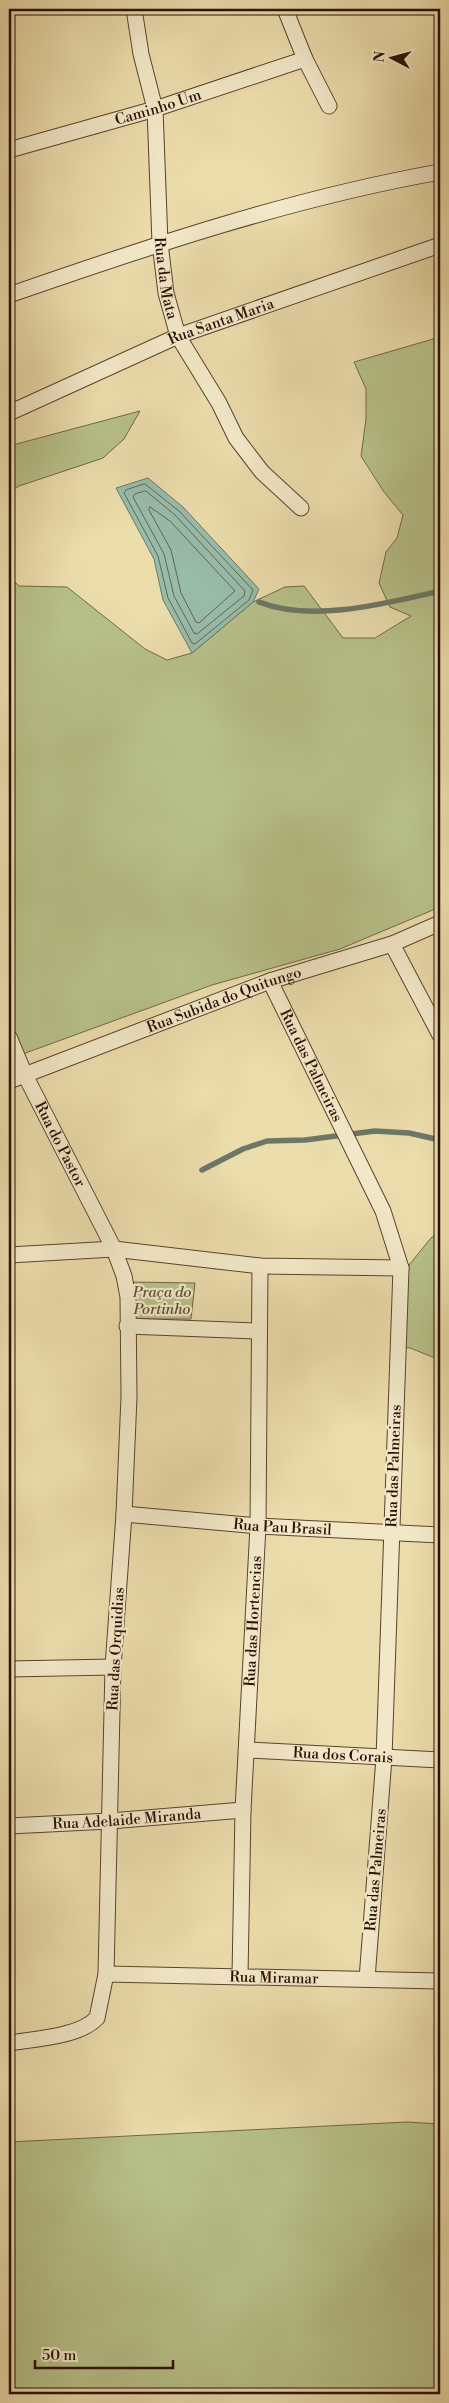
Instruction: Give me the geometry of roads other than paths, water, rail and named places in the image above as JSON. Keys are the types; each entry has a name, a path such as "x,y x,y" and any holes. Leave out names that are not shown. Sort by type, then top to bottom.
{"street":[{"name":"Rua da Mata","path":"134,9 141,54 155,109 160,243 166,293 178,336 218,403 236,438 262,472 301,508"},
{"path":"285,9 305,59 329,106"},
{"name":"Caminho Um","path":"9,150 155,109 305,59"},
{"path":"9,295 160,243 320,199 440,172"},
{"name":"Rua Santa Maria","path":"9,413 178,336 440,245"},
{"name":"Rua Subida do Quitungo","path":"9,1081 270,981 392,944 440,923"},
{"path":"392,944 440,1035"},
{"name":"Rua das Palmeiras","path":"270,981 383,1210 401,1268 384,1758 367,1979"},
{"name":"Rua do Pastor","path":"9,1036 25,1075 114,1249"},
{"path":"9,1255 114,1249 260,1266 401,1268"},
{"name":"Rua das Orquidias","path":"9,2043 70,2032 82,2028 97,2018 106,1974 113,1667 124,1514 129,1397 128,1297 114,1249"},
{"name":"Rua das Hortencias","path":"240,1976 243,1810 258,1526 260,1266"},
{"path":"127,1326 259,1331"},
{"name":"Rua Pau Brasil","path":"124,1514 258,1526 440,1535"},
{"path":"9,1669 113,1667"},
{"name":"Rua dos Corais","path":"247,1750 440,1760"},
{"name":"Rua Adelaide Miranda","path":"9,1826 110,1821 243,1810"},
{"name":"Rua Miramar","path":"106,1974 440,1981"}],"water":[{"path":"148,478 183,507 259,589 253,602 192,653 163,600 154,559 116,488"}],"waterway":[{"path":"259,602 280,608 302,611 326,611 397,601 440,591"},
{"path":"202,1170 243,1149 267,1141 305,1140 375,1131 409,1133 440,1140"}],"park label":[{"name":"Praça do Portinho","path":"162,1300"}]}
